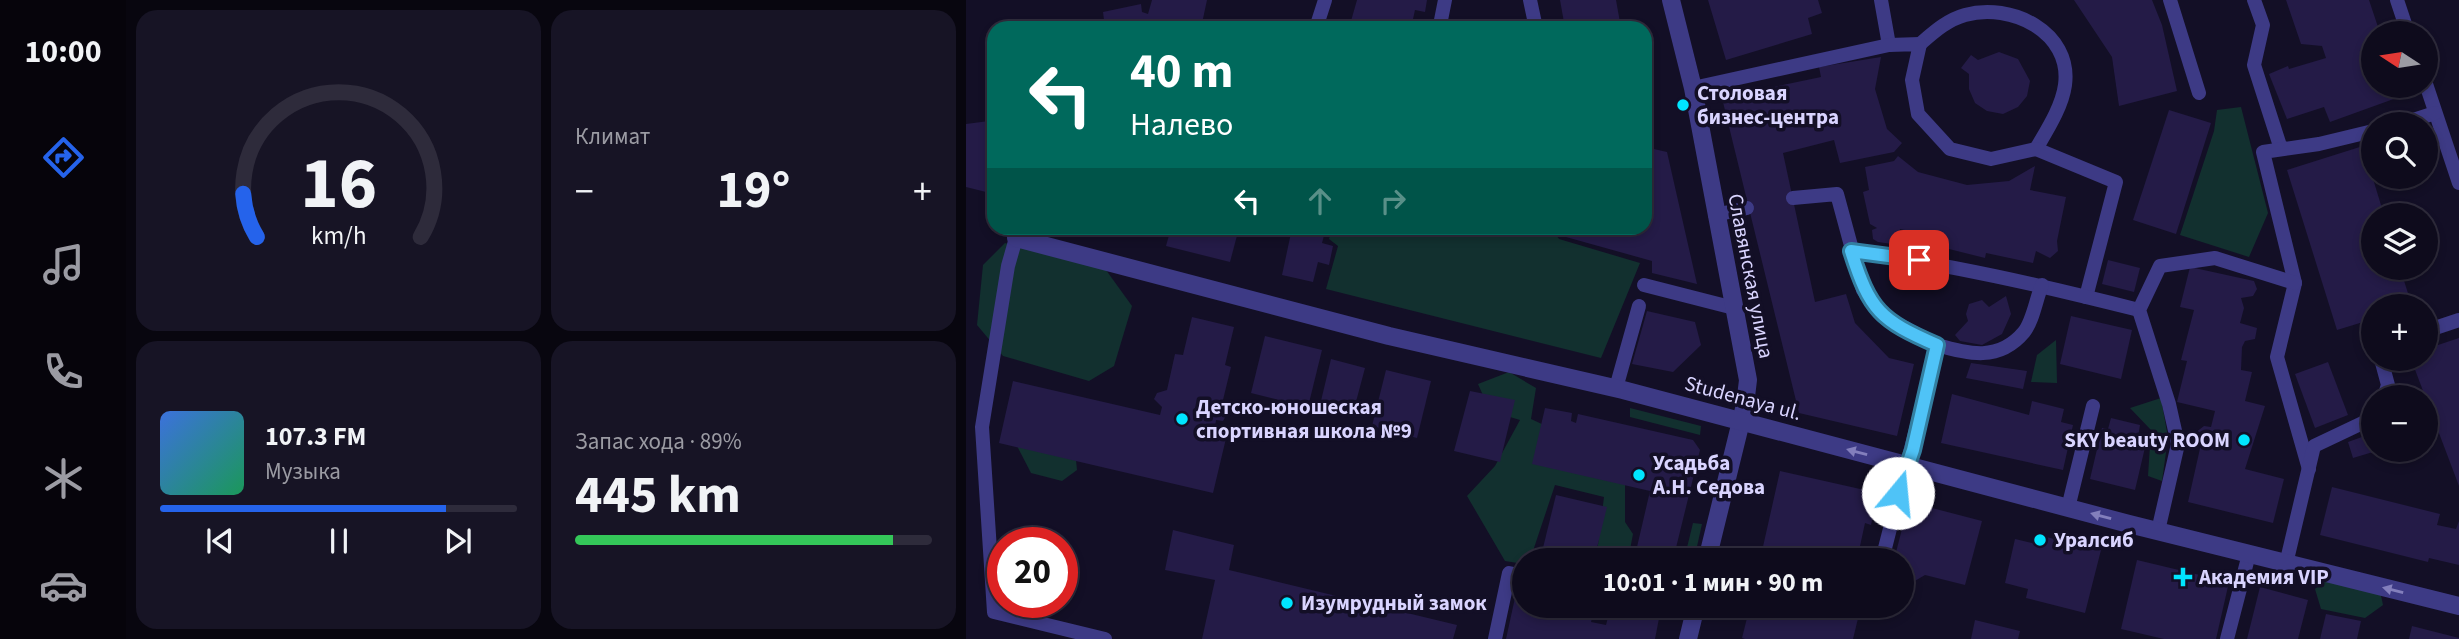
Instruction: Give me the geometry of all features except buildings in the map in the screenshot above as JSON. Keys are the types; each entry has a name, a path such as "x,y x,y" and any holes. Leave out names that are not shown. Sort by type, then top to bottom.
{"street":[{"name":"Славянская улица","path":"1671,0 1693,88 1748,380 1710,548"},
{"name":"Studenaya ul.","path":"1016,238 1389,336 1616,388 2068,508 2459,606"},
{"path":"1688,639 1691,618"}],"lane":[{"path":"1319,21 1325,0"},
{"path":"1441,21 1445,0"},
{"path":"1530,0 1534,21"},
{"path":"1881,0 1889,45"},
{"path":"2170,0 2199,93"},
{"path":"2254,0 2263,25 2254,65 2281,149"},
{"path":"2397,0 2404,21"},
{"path":"2036,149 2052,120 2065,86 2064,56 2042,29 2004,10 1966,14 1945,23 1920,44 1912,80 1919,114 1950,149 1991,159 2036,149 2116,182 2086,297"},
{"path":"1693,88 1889,45 1920,44"},
{"path":"2438,122 2459,183"},
{"path":"2309,469 2277,357 2295,283 2263,152 2361,133"},
{"path":"1793,198 1837,194 1863,290 1881,314 1937,345 1975,356 2005,347 2025,331 2042,285"},
{"path":"1715,215 1747,208"},
{"path":"1016,238 1008,266 982,427 994,612 1105,639"},
{"path":"1851,251 1919,260 2042,285 2139,310"},
{"path":"2158,531 2178,444 2169,404 2139,310 2160,266 2215,258 2295,283"},
{"path":"1644,285 1734,308"},
{"path":"1616,388 1639,306"},
{"path":"2438,327 2459,320"},
{"path":"1885,548 1906,466 1913,450 1937,345"},
{"path":"2068,508 2093,406"},
{"path":"2286,564 2314,446 2361,424"},
{"path":"2227,639 2249,554"},
{"path":"1495,639 1509,573 1512,574"}],"green space":[{"path":"2241,107 2268,213 2249,257 2180,235 2214,131 2217,110"},
{"path":"1330,235 1556,235 1559,239 1640,263 1601,358 1326,289 1338,246 1329,239"},
{"path":"1005,243 1106,270 1132,306 1114,366 1089,381 1003,356 977,325 983,265"},
{"path":"2056,340 2057,383 2031,382 2037,355"},
{"path":"1509,372 1536,388 1531,419 1559,432 1625,477 1625,522 1633,534 1630,548 1598,548 1604,497 1555,485 1534,548 1512,548 1512,562 1505,561 1467,496 1495,466 1520,420 1490,411 1478,384"},
{"path":"2161,398 2168,438 2162,481 2148,476 2151,430 2130,408"},
{"path":"1630,408 1701,426 1700,435 1630,417"},
{"path":"1074,440 1077,470 1062,481 1031,473 1015,442"},
{"path":"1693,523 1702,524 1697,548 1687,548"},
{"path":"2333,573 2379,586 2383,605 2365,618 2321,609 2315,589"}],"place":[{"name":"Столовая бизнес-центра","path":"1683,105"},
{"name":"Детско-юношеская спортивная школа №9","path":"1182,419"},
{"name":"SKY beauty ROOM","path":"2244,440"},
{"name":"Усадьба А.Н. Седова","path":"1639,475"},
{"name":"Уралсиб","path":"2040,540"},
{"name":"Академия VIP","path":"2183,577"},
{"name":"Изумрудный замок","path":"1287,603"}],"route":[{"path":"1898,493 1913,450 1937,345 1907,332 1881,314 1863,290 1851,251 1919,260"}]}
